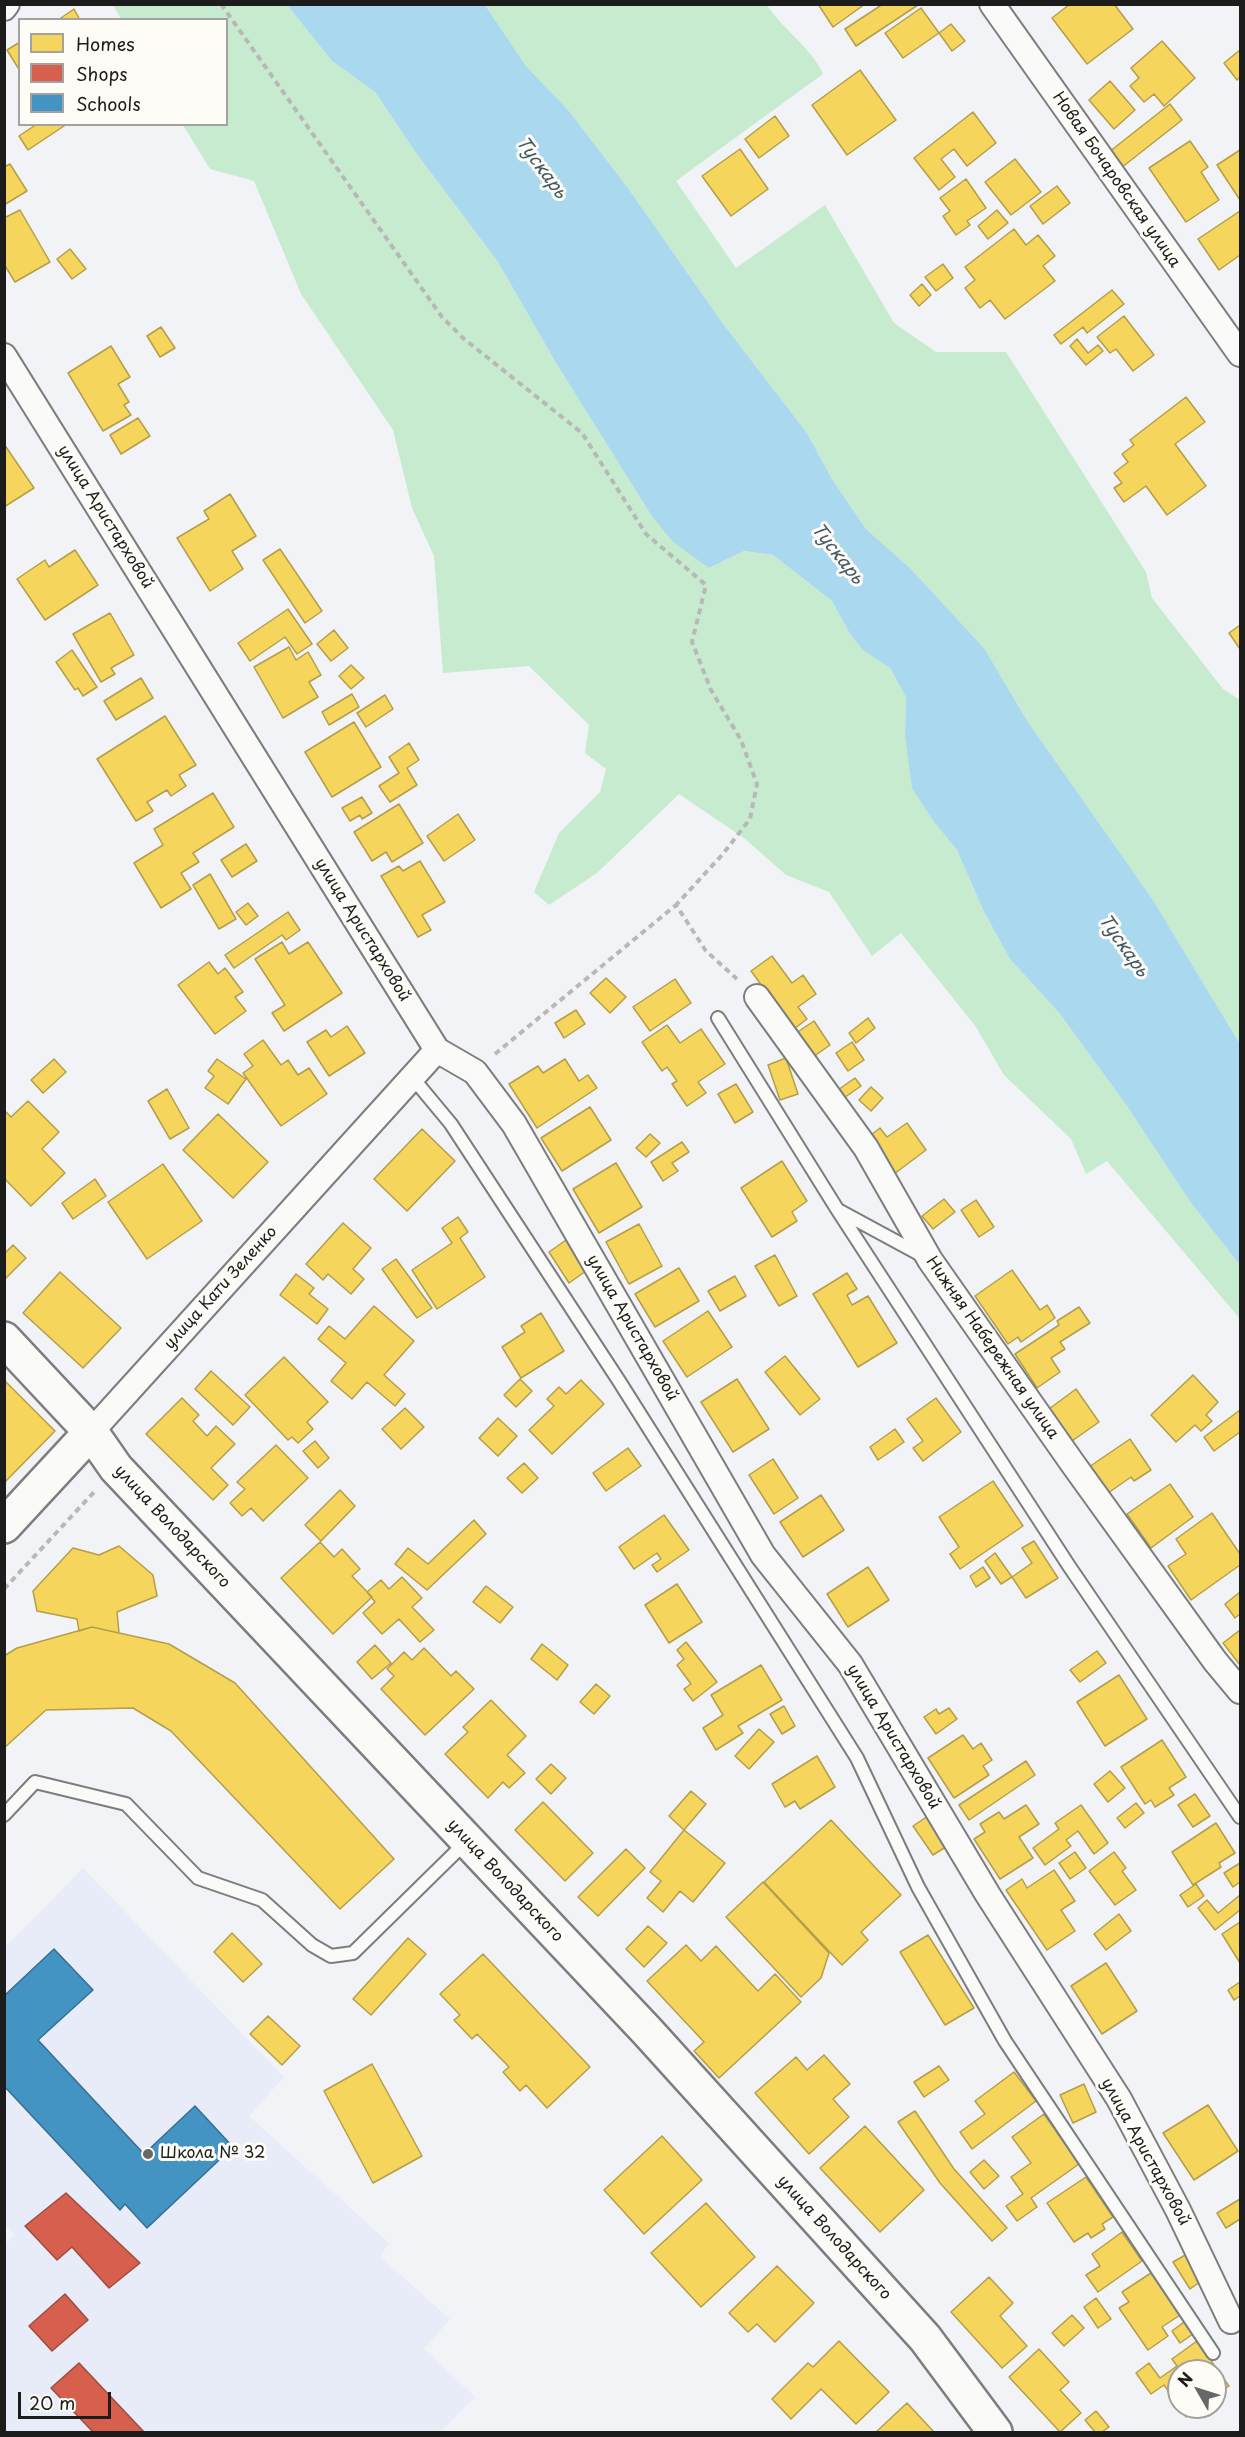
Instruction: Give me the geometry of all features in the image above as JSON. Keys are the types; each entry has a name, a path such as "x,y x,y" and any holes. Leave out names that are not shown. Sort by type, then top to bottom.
{"street":[{"name":"Новая Бочаровская улица","path":"992,4 1240,354"},
{"name":"улица Аристарховой","path":"4,356 437,1050 475,1072 514,1124 764,1555 850,1664 988,1895 1119,2099 1178,2210 1232,2321"},
{"name":"Нижняя Набережная улица","path":"756,997 866,1148 930,1260 1073,1464 1215,1661 1240,1691"},
{"name":"улица Кати Зеленко","path":"4,1526 437,1050"},
{"name":"улица Володарского","path":"4,1339 91,1432 116,1468 647,2031 925,2338 995,2433"}],"lane":[{"path":"718,1018 837,1209 1069,1566 1240,1817"},
{"path":"412,1077 451,1124 619,1381 857,1758 918,1887 1005,2041 1213,2353"},
{"path":"837,1209 930,1260"},
{"path":"4,1815 35,1782 126,1804 198,1878 262,1900 312,1945 331,1956 353,1953 468,1841"}],"path":[{"path":"221,4 442,317 463,338 582,433 646,534 706,585 692,642 711,690 741,740 757,784 750,819 722,855 676,905 492,1057"},
{"path":"676,905 706,951 756,997"},
{"path":"4,1588 116,1468"}],"shaded area":[{"name":"Школа № 32","path":"83,1868 284,2077 249,2116 389,2243 380,2257 450,2319 424,2349 475,2397 441,2432 5,2432 4,2244 15,2235 4,2224 5,1947"}],"green space":[{"path":"113,5 287,5 332,61 375,92 416,153 498,262 556,363 651,515 709,568 744,551 773,555 832,601 850,634 863,649 890,668 906,697 905,736 934,822 957,850 984,912 1010,959 1060,1014 1127,1106 1191,1203 1240,1265 1240,1319 1107,1161 1086,1174 1071,1139 1004,1075 976,1027 901,933 872,956 829,892 786,875 744,838 679,794 597,873 549,905 534,892 559,833 600,792 606,769 585,753 589,725 529,666 443,673 434,556 412,508 393,430 301,294 254,181 210,169 184,126 228,126 228,18 120,18"},
{"path":"485,5 767,5 818,64 823,74 676,181 736,268 825,205 894,323 936,352 1006,352 1146,572 1152,598 1223,689 1240,700 1240,1044 1153,900 1028,722 984,648 910,568 866,529 832,479 807,433 721,321 628,188 569,111 526,66"}],"water":[{"name":"Тускарь","path":"287,5 485,5 526,66 569,111 628,188 721,321 807,433 832,479 866,529 910,568 984,648 1028,722 1153,900 1240,1044 1240,1265 1191,1203 1127,1106 1060,1014 1010,959 984,912 957,850 934,822 912,788 905,736 906,697 890,668 863,650 850,634 832,601 773,555 744,551 709,568 673,542 651,515 556,363 498,262 416,153 375,92 332,61"}],"building: Homes":[{"path":"818,4 865,4 833,27"},
{"path":"883,4 918,5 856,46 845,29"},
{"path":"1070,4 1114,4 1133,29 1087,64 1052,18"},
{"path":"921,8 939,33 903,58 885,33"},
{"path":"74,9 79,18 61,18"},
{"path":"951,24 965,41 952,51 939,33"},
{"path":"1162,41 1195,78 1164,106 1154,94 1144,102 1130,86 1139,78 1131,68"},
{"path":"18,43 18,68 7,50"},
{"path":"1240,50 1240,77 1237,80 1224,63"},
{"path":"860,70 896,120 847,155 812,105"},
{"path":"1110,81 1135,110 1114,129 1089,100"},
{"path":"1170,104 1182,120 1121,168 1109,152"},
{"path":"973,112 996,143 967,166 954,149 941,159 955,177 939,190 914,158"},
{"path":"775,116 789,136 759,158 745,139"},
{"path":"34,126 64,126 28,150 19,136"},
{"path":"1190,141 1208,167 1201,172 1219,200 1186,222 1149,168"},
{"path":"740,149 768,189 731,216 702,176"},
{"path":"1240,150 1240,200 1217,165"},
{"path":"1015,159 1041,192 1011,215 985,182"},
{"path":"10,164 27,191 4,205 4,167"},
{"path":"966,179 986,208 967,221 970,225 956,235 943,216 950,211 940,198"},
{"path":"1057,186 1070,203 1043,224 1030,206"},
{"path":"20,210 50,262 15,282 4,264 4,218"},
{"path":"997,210 1008,223 988,239 978,226"},
{"path":"1240,211 1240,255 1219,270 1198,239"},
{"path":"1014,229 1026,245 1038,235 1055,256 1043,266 1055,281 1005,319 990,300 980,308 965,288 975,280 965,267"},
{"path":"70,249 86,269 72,279 57,259"},
{"path":"943,264 953,278 936,291 925,277"},
{"path":"922,284 931,295 919,306 910,295"},
{"path":"1112,290 1124,304 1087,333 1083,327 1061,344 1054,335"},
{"path":"1124,316 1154,355 1133,371 1116,349 1110,353 1097,337"},
{"path":"161,327 175,348 160,357 147,336"},
{"path":"1077,339 1088,353 1098,345 1103,351 1086,365 1070,346"},
{"path":"111,346 130,377 118,384 129,402 124,405 131,415 103,431 68,373"},
{"path":"1186,397 1205,422 1175,444 1206,486 1167,515 1146,486 1124,502 1114,488 1122,483 1114,473 1128,462 1122,454 1134,445 1130,440"},
{"path":"138,418 150,436 121,454 110,435"},
{"path":"4,444 34,488 4,507"},
{"path":"230,494 256,536 232,551 243,569 210,591 177,538 209,519 204,511"},
{"path":"280,549 322,611 305,623 263,560"},
{"path":"75,550 98,585 45,620 17,579 45,560 49,567"},
{"path":"288,609 312,644 297,654 285,637 250,661 238,643"},
{"path":"110,613 134,655 111,668 115,674 101,682 73,634"},
{"path":"1240,625 1240,649 1229,633"},
{"path":"334,630 348,648 331,661 317,644"},
{"path":"289,647 296,660 308,652 321,675 309,682 318,697 283,718 254,667"},
{"path":"72,650 97,687 83,696 78,688 75,690 56,662"},
{"path":"351,665 364,678 351,689 339,676"},
{"path":"141,678 153,698 116,720 104,701"},
{"path":"352,694 359,707 329,725 322,712"},
{"path":"385,695 393,709 366,727 357,713"},
{"path":"165,716 196,765 179,775 186,786 171,796 167,790 147,802 153,811 136,821 97,759"},
{"path":"354,722 381,767 332,797 305,752"},
{"path":"409,743 419,760 407,768 417,785 390,802 379,786 399,773 389,757"},
{"path":"213,793 234,827 193,853 199,862 181,873 191,889 161,908 134,863 163,845 154,829"},
{"path":"362,797 372,813 362,819 360,815 350,821 342,808"},
{"path":"399,804 423,843 392,862 386,852 372,861 354,832"},
{"path":"458,814 475,840 444,861 427,836"},
{"path":"246,844 257,861 232,877 221,860"},
{"path":"420,861 445,902 422,915 431,930 418,937 381,876 399,866 403,871"},
{"path":"210,874 236,919 219,929 193,885"},
{"path":"248,903 258,916 246,925 236,912"},
{"path":"288,912 300,930 286,940 282,935 234,968 225,955"},
{"path":"282,942 289,954 308,942 342,993 284,1031 272,1013 285,1005 255,959"},
{"path":"772,956 792,983 803,975 816,994 798,1007 807,1019 794,1029 751,971"},
{"path":"209,962 218,974 225,968 243,992 235,997 246,1011 215,1034 178,985"},
{"path":"606,978 626,997 610,1013 590,993"},
{"path":"675,979 691,1003 650,1031 633,1007"},
{"path":"576,1010 585,1024 564,1038 555,1023"},
{"path":"868,1018 875,1028 856,1043 849,1033"},
{"path":"814,1021 830,1045 813,1057 796,1033"},
{"path":"667,1025 680,1043 701,1029 725,1064 698,1082 706,1093 687,1106 672,1084 677,1081 667,1067 662,1071 642,1042"},
{"path":"347,1026 365,1053 329,1076 307,1042 326,1030 331,1037"},
{"path":"263,1040 281,1065 288,1060 298,1075 309,1068 327,1094 281,1126 243,1073 253,1066 244,1054"},
{"path":"852,1042 864,1060 848,1071 836,1053"},
{"path":"786,1058 798,1094 780,1100 768,1065"},
{"path":"54,1059 66,1072 43,1093 31,1080"},
{"path":"217,1059 246,1079 228,1104 205,1088 214,1076 208,1071"},
{"path":"565,1059 579,1081 588,1075 597,1088 537,1128 509,1084 538,1066 543,1073"},
{"path":"855,1078 861,1086 841,1100 835,1092"},
{"path":"736,1084 753,1112 735,1123 718,1094"},
{"path":"871,1087 883,1098 871,1111 859,1100"},
{"path":"167,1089 189,1128 170,1139 148,1101"},
{"path":"28,1101 59,1132 42,1149 65,1173 31,1206 4,1178 4,1110 11,1117"},
{"path":"590,1107 611,1140 562,1171 541,1138"},
{"path":"218,1114 268,1162 233,1198 183,1150"},
{"path":"907,1123 926,1150 894,1174 867,1138 880,1128 887,1137"},
{"path":"422,1129 455,1161 407,1211 374,1179"},
{"path":"650,1134 660,1143 646,1157 636,1148"},
{"path":"682,1142 689,1152 672,1163 678,1171 663,1181 651,1162"},
{"path":"782,1161 807,1201 792,1212 797,1221 772,1237 741,1188"},
{"path":"616,1163 642,1207 599,1233 573,1189"},
{"path":"163,1164 202,1221 147,1259 108,1202"},
{"path":"95,1179 106,1196 73,1219 62,1203"},
{"path":"944,1199 955,1212 933,1229 922,1216"},
{"path":"976,1200 994,1227 979,1237 961,1210"},
{"path":"458,1217 468,1232 460,1238 485,1277 437,1309 412,1270 452,1243 442,1228"},
{"path":"343,1223 371,1248 353,1269 364,1279 351,1294 328,1274 323,1280 306,1264"},
{"path":"639,1224 662,1266 629,1284 606,1242"},
{"path":"566,1240 586,1271 569,1283 549,1252"},
{"path":"13,1245 26,1258 4,1280 4,1254"},
{"path":"775,1255 797,1296 779,1306 755,1266"},
{"path":"396,1259 432,1308 417,1318 382,1269"},
{"path":"679,1268 699,1301 655,1327 635,1294"},
{"path":"1012,1270 1040,1310 1047,1305 1055,1318 1021,1342 1018,1337 1008,1344 975,1296"},
{"path":"60,1272 121,1328 83,1368 23,1313"},
{"path":"847,1273 857,1289 847,1295 852,1305 868,1296 897,1343 858,1367 813,1294"},
{"path":"296,1274 314,1288 309,1294 328,1309 317,1324 280,1295"},
{"path":"735,1276 746,1296 720,1311 708,1291"},
{"path":"374,1306 414,1341 384,1375 405,1394 395,1406 367,1382 352,1399 331,1381 346,1363 318,1339 329,1326 345,1339"},
{"path":"1079,1307 1090,1323 1060,1342 1065,1349 1051,1358 1060,1372 1037,1388 1015,1354 1059,1325 1057,1321"},
{"path":"708,1311 732,1347 687,1377 663,1341"},
{"path":"541,1313 564,1351 521,1378 502,1347 525,1332 521,1326"},
{"path":"785,1356 820,1399 800,1415 765,1372"},
{"path":"284,1357 328,1402 307,1422 313,1429 298,1443 292,1437 288,1440 245,1395"},
{"path":"211,1371 250,1407 233,1425 195,1389"},
{"path":"1193,1375 1218,1402 1206,1415 1212,1421 1201,1431 1195,1425 1176,1442 1151,1415"},
{"path":"520,1379 532,1391 516,1407 504,1395"},
{"path":"737,1379 769,1429 733,1452 701,1402"},
{"path":"4,1380 55,1431 4,1483"},
{"path":"581,1380 604,1404 552,1454 529,1430 554,1406 547,1399 559,1387 566,1394"},
{"path":"1076,1389 1099,1422 1072,1441 1049,1409"},
{"path":"182,1398 199,1415 193,1421 207,1436 216,1426 235,1444 211,1468 228,1485 213,1500 146,1434"},
{"path":"936,1398 961,1432 923,1461 913,1448 923,1441 907,1419"},
{"path":"405,1408 424,1427 401,1449 382,1429"},
{"path":"1240,1410 1240,1432 1214,1451 1204,1437"},
{"path":"498,1418 517,1436 498,1456 479,1438"},
{"path":"895,1429 904,1442 878,1460 870,1447"},
{"path":"1130,1439 1151,1470 1134,1481 1131,1477 1108,1493 1089,1467"},
{"path":"315,1441 329,1458 318,1468 303,1451"},
{"path":"276,1445 308,1478 263,1521 251,1508 242,1516 230,1503 245,1489 237,1482"},
{"path":"628,1448 641,1466 606,1491 593,1473"},
{"path":"773,1459 798,1498 774,1514 749,1475"},
{"path":"524,1463 538,1478 522,1493 507,1478"},
{"path":"993,1481 1023,1526 960,1569 950,1554 959,1547 939,1517"},
{"path":"1170,1484 1193,1517 1151,1548 1127,1514"},
{"path":"340,1490 355,1506 321,1541 305,1525"},
{"path":"821,1495 844,1530 803,1557 780,1522"},
{"path":"1212,1513 1240,1554 1240,1565 1191,1600 1168,1566 1186,1554 1176,1539"},
{"path":"664,1515 689,1550 657,1572 652,1565 661,1559 657,1553 634,1569 619,1547"},
{"path":"474,1520 486,1534 427,1590 395,1564 408,1548 428,1564"},
{"path":"1034,1541 1058,1578 1026,1598 1012,1577 1032,1563 1022,1548"},
{"path":"320,1542 334,1557 342,1549 360,1569 352,1576 372,1597 333,1634 281,1578"},
{"path":"119,1546 153,1575 157,1596 117,1612 119,1633 92,1627 79,1631 77,1619 37,1611 33,1591 73,1548 99,1555"},
{"path":"995,1553 1012,1577 1001,1584 985,1561"},
{"path":"868,1567 889,1600 848,1627 827,1594"},
{"path":"983,1567 990,1578 976,1587 970,1576"},
{"path":"402,1577 422,1598 412,1607 434,1630 420,1642 399,1619 382,1634 363,1613 375,1602 367,1592 381,1580 389,1589"},
{"path":"677,1584 702,1622 669,1643 645,1605"},
{"path":"486,1586 513,1607 500,1623 473,1602"},
{"path":"1240,1592 1240,1614 1235,1618 1225,1604"},
{"path":"92,1627 169,1644 235,1683 394,1859 340,1909 171,1731 133,1708 46,1710 4,1748 4,1656 17,1648"},
{"path":"1240,1630 1240,1665 1223,1643"},
{"path":"686,1642 717,1682 693,1701 684,1689 691,1684 677,1665 684,1659 677,1650"},
{"path":"542,1644 568,1665 557,1680 531,1659"},
{"path":"375,1645 391,1663 372,1679 357,1662"},
{"path":"424,1648 451,1676 456,1671 474,1689 425,1735 381,1689 394,1676 387,1669 404,1652 412,1660"},
{"path":"1097,1651 1106,1663 1080,1682 1070,1670"},
{"path":"761,1665 782,1700 738,1726 743,1733 716,1750 703,1728 723,1715 711,1695"},
{"path":"1119,1675 1147,1719 1105,1746 1077,1702"},
{"path":"596,1684 610,1696 594,1714 580,1702"},
{"path":"491,1700 526,1736 507,1755 525,1773 509,1788 503,1782 488,1798 445,1754 468,1732 463,1727"},
{"path":"784,1706 795,1726 782,1734 770,1714"},
{"path":"949,1708 957,1719 936,1734 924,1717 936,1709 939,1714"},
{"path":"759,1729 774,1742 749,1769 735,1756"},
{"path":"963,1735 973,1749 981,1743 992,1760 983,1766 989,1775 954,1798 928,1758"},
{"path":"1162,1740 1186,1777 1169,1788 1174,1795 1155,1807 1151,1800 1145,1804 1121,1767"},
{"path":"817,1756 835,1787 800,1809 795,1801 785,1807 772,1784"},
{"path":"1026,1761 1035,1775 969,1820 959,1805"},
{"path":"551,1764 566,1778 551,1794 536,1779"},
{"path":"1110,1771 1125,1788 1108,1802 1094,1784"},
{"path":"691,1791 706,1804 684,1830 669,1816"},
{"path":"1195,1794 1210,1816 1193,1827 1178,1805"},
{"path":"543,1802 593,1853 565,1881 515,1830"},
{"path":"1136,1803 1144,1813 1125,1828 1117,1818"},
{"path":"1026,1805 1039,1824 1019,1837 1033,1858 1000,1879 974,1839 985,1832 980,1824 999,1812 1004,1819"},
{"path":"1081,1805 1108,1843 1094,1854 1078,1831 1066,1840 1071,1846 1045,1865 1033,1848 1059,1829 1055,1823"},
{"path":"928,1816 949,1845 933,1855 913,1826"},
{"path":"831,1820 901,1895 861,1932 868,1940 842,1965 764,1882"},
{"path":"1216,1823 1235,1853 1219,1863 1221,1867 1193,1885 1172,1852"},
{"path":"684,1830 725,1863 693,1902 680,1891 663,1912 647,1898 661,1881 650,1872"},
{"path":"626,1849 645,1868 598,1916 578,1897"},
{"path":"1075,1852 1086,1868 1070,1879 1059,1863"},
{"path":"1114,1852 1126,1868 1122,1871 1136,1890 1115,1905 1089,1871"},
{"path":"1240,1863 1240,1882 1233,1887 1224,1873"},
{"path":"1054,1870 1075,1901 1061,1910 1075,1931 1047,1950 1006,1890 1022,1879 1027,1888"},
{"path":"763,1882 829,1953 821,1978 801,1997 726,1917"},
{"path":"1196,1884 1204,1896 1188,1907 1180,1895"},
{"path":"1240,1895 1240,1910 1215,1930 1198,1908 1207,1900 1218,1913"},
{"path":"1119,1914 1131,1931 1106,1950 1094,1934"},
{"path":"1240,1922 1240,1963 1222,1934"},
{"path":"648,1926 667,1943 644,1967 626,1949"},
{"path":"232,1933 262,1964 243,1982 214,1952"},
{"path":"928,1935 974,2008 945,2025 900,1952"},
{"path":"408,1938 426,1954 371,2015 353,1999"},
{"path":"686,1945 701,1961 716,1946 758,1991 775,1974 801,2002 719,2078 694,2051 704,2042 647,1981"},
{"path":"483,1954 590,2067 547,2108 526,2085 520,2091 503,2072 509,2067 477,2034 472,2039 454,2020 460,2015 440,1994"},
{"path":"1106,1963 1137,2011 1102,2034 1071,1986"},
{"path":"1240,1982 1240,1996 1234,2000 1228,1990"},
{"path":"268,2016 300,2046 282,2065 250,2034"},
{"path":"824,2055 850,2084 833,2099 849,2117 809,2154 755,2093 796,2057 807,2070"},
{"path":"372,2064 422,2156 373,2183 324,2091"},
{"path":"939,2066 949,2080 924,2097 914,2082"},
{"path":"1014,2072 1036,2101 972,2149 960,2132 985,2114 975,2101"},
{"path":"1084,2084 1096,2112 1073,2123 1060,2095"},
{"path":"1208,2105 1238,2151 1194,2180 1163,2133"},
{"path":"915,2111 954,2169 1007,2228 992,2241 940,2183 898,2122"},
{"path":"1044,2114 1079,2164 1031,2198 1037,2207 1017,2221 1006,2206 1023,2194 1011,2177 1031,2163 1012,2137"},
{"path":"865,2126 924,2190 880,2232 820,2168"},
{"path":"662,2136 702,2180 644,2234 604,2190"},
{"path":"984,2160 999,2176 984,2189 970,2172"},
{"path":"1086,2177 1113,2217 1102,2224 1105,2229 1091,2238 1088,2233 1074,2242 1047,2203"},
{"path":"1240,2199 1240,2219 1226,2228 1217,2213"},
{"path":"706,2203 755,2257 701,2307 651,2253"},
{"path":"1122,2232 1142,2261 1098,2292 1086,2275 1100,2266 1092,2254"},
{"path":"1187,2254 1203,2280 1190,2289 1173,2262"},
{"path":"777,2266 814,2303 775,2342 757,2324 748,2332 729,2313"},
{"path":"1151,2273 1180,2315 1162,2327 1168,2336 1148,2350 1119,2308 1129,2302 1122,2292"},
{"path":"989,2277 1013,2303 1000,2316 1027,2346 1002,2368 951,2312"},
{"path":"1096,2298 1111,2319 1098,2328 1084,2307"},
{"path":"1072,2315 1084,2328 1064,2346 1052,2333"},
{"path":"1184,2322 1193,2334 1180,2343 1172,2331"},
{"path":"839,2341 889,2392 856,2424 821,2389 791,2419 772,2399 808,2363 813,2367"},
{"path":"1197,2341 1210,2359 1172,2359"},
{"path":"1039,2349 1069,2382 1060,2390 1081,2413 1060,2432 1009,2377"},
{"path":"1149,2363 1160,2378 1167,2373 1167,2389 1164,2385 1151,2394 1136,2373"},
{"path":"907,2403 934,2432 876,2432"},
{"path":"1096,2411 1109,2427 1102,2432 1095,2432 1085,2420"}],"building: Shops":[{"path":"66,2193 140,2263 109,2288 72,2247 57,2260 25,2226"},
{"path":"65,2294 88,2320 52,2351 29,2326"},
{"path":"79,2363 144,2432 93,2432 51,2388"}],"building: Schools":[{"path":"54,1949 93,1990 38,2040 144,2154 195,2106 233,2147 147,2228 125,2204 120,2210 4,2086 4,1996"}],"place":[{"name":"Школа № 32","path":"148,2154"}]}
